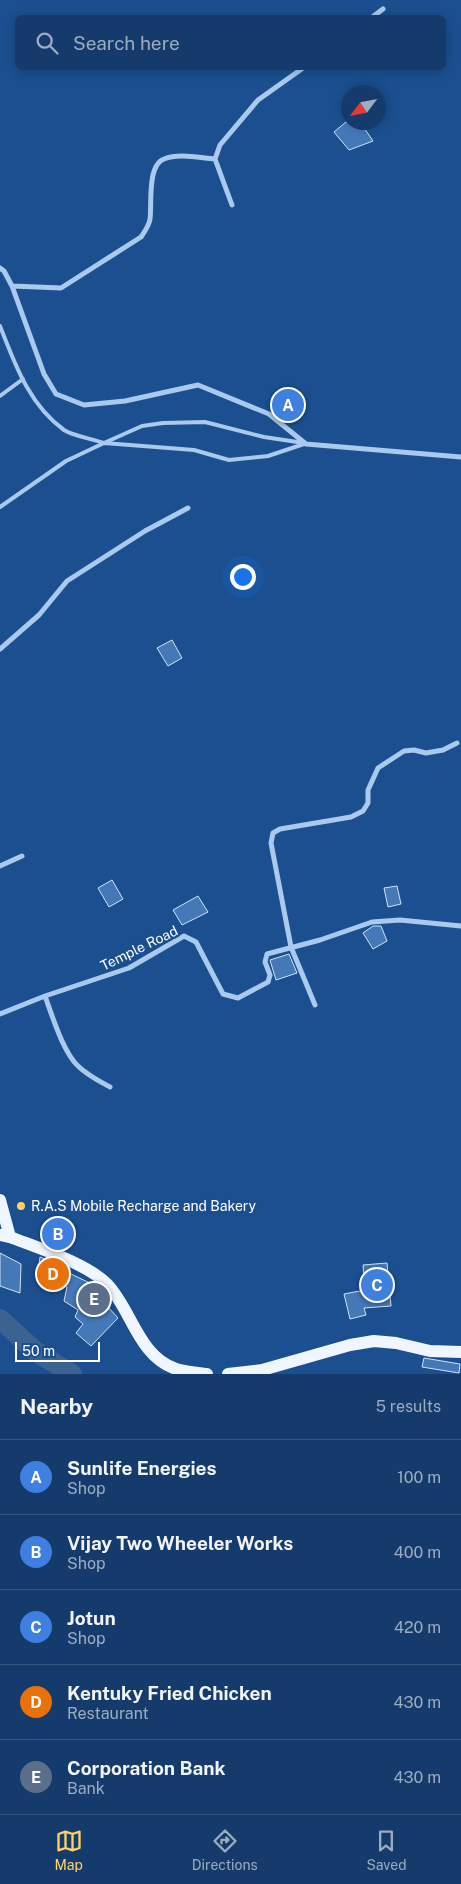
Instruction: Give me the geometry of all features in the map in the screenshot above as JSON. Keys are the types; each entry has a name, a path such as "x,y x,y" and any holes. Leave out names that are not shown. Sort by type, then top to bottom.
{"main road":[{"path":"0,1200 5,1236 78,1264 106,1284 122,1305 140,1339 160,1360 176,1369 206,1374"},
{"path":"228,1374 262,1370 350,1345 374,1341 396,1343 430,1351 461,1352"}],"street":[{"path":"375,15 383,9"},
{"path":"232,205 215,159 220,145 258,100 300,70"},
{"path":"12,286 61,288 100,264 142,237 146,230 150,221 153,172 156,164 165,158 215,159"},
{"path":"0,268 4,270 12,286 44,374 56,394 84,405 125,401 198,384 269,414 306,444 461,457"},
{"path":"0,649 39,615 67,581 145,530 188,508"},
{"path":"315,1005 291,947 271,843 273,833 280,829 350,818 364,811 368,803 368,790 378,768 404,751 414,750 426,753 443,750 457,743"},
{"path":"0,866 22,856"},
{"name":"Temple Road","path":"0,1014 45,996 129,968 184,936 196,942 223,994 238,998 268,982 270,975 265,962 267,954 372,922 400,920 461,926"},
{"path":"45,996 64,1044 76,1065 110,1086"}],"lane":[{"path":"0,326 14,362 34,400 65,431 104,443 194,450 229,460 268,456 306,444"},
{"path":"0,396 23,379"},
{"path":"0,508 66,461 142,426 163,423 205,422 264,437 306,444"}],"building":[{"path":"341,126 341,130 365,130 373,141 349,150 334,132"},
{"path":"172,640 182,658 168,666 157,648"},
{"path":"112,880 123,899 109,907 98,888"},
{"path":"397,886 401,904 388,907 384,888"},
{"path":"198,896 208,912 182,925 173,910"},
{"path":"373,926 381,926 387,941 373,949 363,933"},
{"path":"289,954 297,973 276,980 270,960"},
{"path":"0,1253 21,1264 20,1293 0,1286"},
{"path":"40,1257 68,1269 67,1272 94,1285 104,1293 99,1297 118,1318 91,1346 76,1333 83,1324 75,1317 78,1310 64,1301 67,1287 48,1280 46,1284 37,1281"},
{"path":"387,1263 391,1306 364,1308 366,1315 350,1319 344,1294 365,1290 363,1265"},
{"path":"424,1358 460,1364 459,1373 422,1367"}],"waterway":[{"path":"0,1319 35,1351 72,1374"}],"place":[{"name":"Sunlife Energies","path":"288,405"},
{"name":"R.A.S Mobile Recharge and Bakery","path":"21,1206"},
{"name":"Vijay Two Wheeler Works","path":"58,1234"},
{"name":"Kentuky Fried Chicken","path":"53,1274"},
{"name":"Jotun","path":"377,1285"},
{"name":"Corporation Bank","path":"94,1299"}]}
